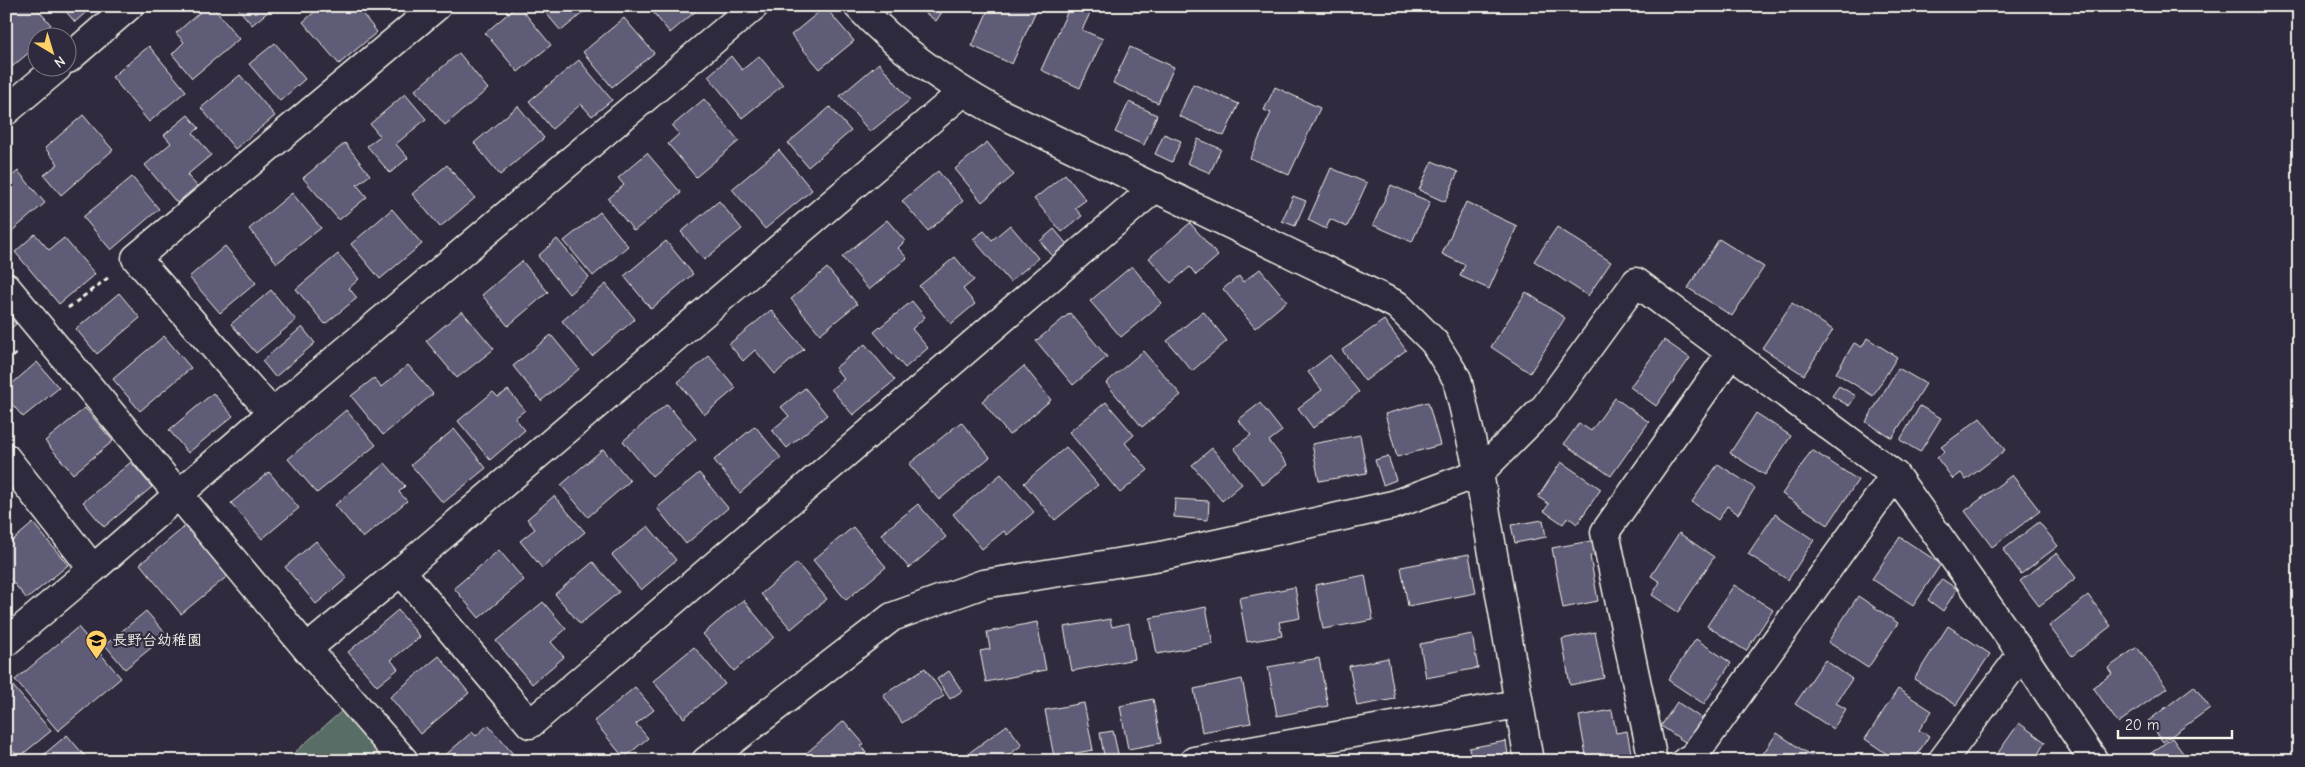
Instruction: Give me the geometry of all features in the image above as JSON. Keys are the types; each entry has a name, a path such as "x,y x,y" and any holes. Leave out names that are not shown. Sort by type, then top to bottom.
{"street":[{"path":"78,50 130,6"},
{"path":"272,413 136,258 437,6"},
{"path":"6,642 272,413 754,6"},
{"path":"858,6 881,30 963,92 996,111 1397,305 1434,342 1457,379 1479,474 1529,761"},
{"path":"6,111 45,78"},
{"path":"307,649 963,92"},
{"path":"401,571 530,724 1156,187"},
{"path":"706,761 892,617 982,584 1161,556 1393,505 1479,474 1545,407 1636,282 1895,475 2022,654 2094,761"},
{"path":"6,287 307,649 404,761"},
{"path":"1653,761 1605,532 1731,353"},
{"path":"6,458 93,569"},
{"path":"1686,761 1693,757 1895,475"},
{"path":"1942,761 2022,654"},
{"path":"1194,761 1518,704"}],"path":[{"path":"41,328 136,258"}],"green space":[{"path":"345,708 391,761 285,761"}],"building":[{"path":"6,6 35,6 51,25 47,28 28,28 28,53 7,71"},
{"path":"61,6 93,6 75,22"},
{"path":"207,6 212,6 239,39 192,78 172,54 184,42 176,33"},
{"path":"236,6 275,6 252,25"},
{"path":"321,6 356,6 377,32 339,64 303,22"},
{"path":"519,6 551,45 518,72 485,33"},
{"path":"540,6 591,6 561,31"},
{"path":"648,6 702,6 670,33"},
{"path":"916,6 946,6 936,21"},
{"path":"990,6 1038,6 1012,64 972,46"},
{"path":"1070,6 1079,6 1091,11 1082,30 1103,39 1080,88 1041,70"},
{"path":"825,7 854,41 820,69 791,35"},
{"path":"624,18 654,53 612,87 583,52"},
{"path":"275,43 305,79 280,101 249,64"},
{"path":"149,46 186,91 149,122 112,77"},
{"path":"1130,47 1174,67 1158,103 1113,83"},
{"path":"459,53 488,89 445,125 415,90"},
{"path":"731,56 742,70 759,56 783,85 742,118 708,76"},
{"path":"579,60 612,100 592,116 581,104 552,129 529,101"},
{"path":"879,63 910,100 870,132 840,96"},
{"path":"240,75 275,116 235,149 201,108"},
{"path":"1193,84 1239,104 1224,136 1179,116"},
{"path":"1275,87 1320,108 1289,175 1250,158 1271,113 1264,110"},
{"path":"405,94 426,119 396,144 408,158 390,173 367,146 380,136 370,124"},
{"path":"704,99 739,141 696,177 668,144 679,134 672,126"},
{"path":"1129,102 1157,115 1144,145 1115,132"},
{"path":"518,106 544,138 500,175 474,143"},
{"path":"830,107 851,131 808,167 788,143"},
{"path":"83,115 113,150 61,195 44,175 58,164 45,148"},
{"path":"188,115 199,128 193,133 211,155 187,175 197,186 177,203 145,165 171,143 164,135"},
{"path":"1164,134 1181,141 1172,162 1155,154"},
{"path":"1198,139 1221,149 1210,173 1187,163"},
{"path":"987,142 1014,175 982,202 955,169"},
{"path":"345,143 370,175 357,185 367,197 339,220 303,178"},
{"path":"779,150 812,190 765,229 732,189"},
{"path":"647,153 681,193 634,231 608,199 624,185 618,178"},
{"path":"1432,161 1458,172 1445,202 1419,190"},
{"path":"447,165 475,198 440,227 412,194"},
{"path":"1331,168 1367,183 1347,227 1330,219 1326,229 1308,220"},
{"path":"18,171 45,203 6,236 6,181"},
{"path":"938,171 963,201 928,231 902,201"},
{"path":"1065,174 1086,200 1075,208 1082,216 1062,232 1034,199"},
{"path":"132,177 159,209 111,250 83,217"},
{"path":"1391,185 1430,202 1412,242 1373,225"},
{"path":"292,193 321,228 277,263 249,229"},
{"path":"1293,196 1306,201 1295,226 1282,221"},
{"path":"719,201 742,229 704,260 681,232"},
{"path":"1466,202 1517,226 1489,289 1460,276 1465,265 1442,254"},
{"path":"392,209 422,244 380,279 351,244"},
{"path":"600,212 628,246 593,276 564,241"},
{"path":"887,220 905,241 898,248 907,258 869,290 842,257"},
{"path":"1190,223 1218,256 1196,275 1190,267 1171,283 1149,258"},
{"path":"1010,225 1038,258 1010,282 973,239 984,231 992,240"},
{"path":"1557,227 1611,262 1588,296 1534,261"},
{"path":"1054,229 1070,248 1056,260 1040,241"},
{"path":"35,234 49,250 64,238 95,274 59,304 15,252"},
{"path":"557,239 589,277 569,294 538,256"},
{"path":"1719,239 1764,267 1732,316 1688,288"},
{"path":"666,241 693,274 651,309 624,276"},
{"path":"225,246 256,283 220,313 189,277"},
{"path":"338,254 359,279 349,288 357,298 325,324 296,289"},
{"path":"955,257 974,280 963,289 975,304 951,324 919,286"},
{"path":"522,261 548,292 508,326 482,295"},
{"path":"1132,266 1162,303 1121,337 1090,301"},
{"path":"827,268 857,304 820,334 791,299"},
{"path":"1260,269 1287,301 1255,328 1223,289 1239,276 1243,282"},
{"path":"606,284 635,319 592,356 562,321"},
{"path":"271,290 296,320 256,353 231,324"},
{"path":"1526,292 1565,318 1530,373 1491,347"},
{"path":"119,293 140,318 97,354 76,329"},
{"path":"912,301 925,317 912,329 928,348 905,368 874,332"},
{"path":"1792,303 1833,330 1804,375 1762,348"},
{"path":"771,310 804,349 775,374 755,350 743,361 729,344"},
{"path":"462,311 494,349 457,378 426,341"},
{"path":"1203,311 1227,341 1192,371 1167,341"},
{"path":"6,313 16,324 6,333"},
{"path":"1070,313 1107,357 1073,385 1036,341"},
{"path":"1384,320 1406,350 1365,381 1342,350"},
{"path":"302,327 315,343 275,377 262,361"},
{"path":"551,335 579,369 541,401 513,366"},
{"path":"164,336 191,368 140,411 113,379"},
{"path":"1867,338 1897,357 1873,396 1836,373 1854,343 1862,347"},
{"path":"1664,340 1690,358 1656,406 1630,387"},
{"path":"865,344 895,380 853,415 831,389 844,379 835,368"},
{"path":"1143,351 1181,395 1142,427 1106,383"},
{"path":"1330,355 1359,392 1313,428 1298,408 1322,390 1308,372"},
{"path":"709,356 736,388 704,415 678,382"},
{"path":"37,362 59,388 23,417 6,397 6,389"},
{"path":"408,365 433,394 383,435 351,396 374,378 381,387"},
{"path":"1024,366 1051,400 1009,435 982,401"},
{"path":"1898,368 1926,384 1892,438 1866,422"},
{"path":"1839,386 1856,396 1849,406 1832,396"},
{"path":"805,388 827,415 787,448 772,430 789,416 781,407"},
{"path":"508,390 525,410 515,418 525,430 490,460 458,421 493,392 498,397"},
{"path":"213,393 233,416 188,453 169,430"},
{"path":"1615,398 1649,422 1611,476 1564,444 1579,423 1591,431"},
{"path":"1106,402 1134,435 1125,443 1148,470 1120,493 1069,432"},
{"path":"1428,402 1440,445 1397,457 1385,414"},
{"path":"1260,403 1282,431 1269,441 1288,465 1263,485 1234,448 1251,435 1238,420"},
{"path":"667,404 696,439 652,476 623,441"},
{"path":"1920,406 1941,418 1920,452 1900,440"},
{"path":"85,408 113,441 73,474 45,441"},
{"path":"346,410 376,445 317,493 288,459"},
{"path":"1756,413 1791,436 1765,475 1730,453"},
{"path":"1980,418 2005,450 1966,480 1961,473 1953,479 1937,458 1945,451 1941,447"},
{"path":"961,422 990,457 939,500 909,464"},
{"path":"755,426 781,458 740,493 714,460"},
{"path":"454,429 486,468 443,503 411,465"},
{"path":"1360,435 1367,473 1319,481 1312,444"},
{"path":"1066,447 1098,485 1055,520 1024,483"},
{"path":"1212,448 1242,484 1222,501 1192,465"},
{"path":"603,449 630,481 588,517 561,485"},
{"path":"1812,450 1858,480 1828,525 1782,494"},
{"path":"1388,456 1396,480 1383,485 1375,460"},
{"path":"131,462 152,487 104,527 83,502"},
{"path":"1561,462 1601,489 1577,524 1568,517 1563,524 1544,511 1549,504 1538,497"},
{"path":"385,463 405,486 399,492 407,501 363,538 335,505"},
{"path":"1718,464 1755,488 1738,514 1727,506 1718,520 1692,502"},
{"path":"269,472 299,508 262,539 231,503"},
{"path":"699,473 728,508 686,544 657,508"},
{"path":"1001,474 1034,512 1007,535 1004,531 982,549 953,514"},
{"path":"2012,475 2040,511 1992,547 1965,511"},
{"path":"554,496 585,532 542,568 520,541 535,529 527,519"},
{"path":"1175,499 1209,501 1208,520 1174,517"},
{"path":"918,504 946,537 909,568 881,534"},
{"path":"1775,514 1814,540 1788,580 1748,554"},
{"path":"1543,520 1546,537 1515,543 1511,525"},
{"path":"2039,522 2058,546 2021,574 2003,550"},
{"path":"33,523 68,565 27,599 6,574 6,546"},
{"path":"188,524 230,574 181,614 140,564"},
{"path":"648,526 676,560 641,590 612,555"},
{"path":"853,527 886,567 846,600 813,560"},
{"path":"1679,533 1714,557 1678,612 1652,595 1660,582 1651,576"},
{"path":"1900,537 1941,564 1913,606 1872,579"},
{"path":"1596,540 1599,554 1590,556 1598,601 1563,608 1552,548"},
{"path":"316,541 347,578 316,604 285,567"},
{"path":"499,550 524,580 479,618 454,588"},
{"path":"2057,553 2076,578 2039,606 2020,581"},
{"path":"1469,554 1476,593 1408,606 1401,567"},
{"path":"593,562 619,592 580,624 555,594"},
{"path":"797,563 827,599 791,629 761,594"},
{"path":"1365,575 1373,620 1323,629 1315,585"},
{"path":"1942,579 1957,589 1943,611 1928,600"},
{"path":"1734,585 1773,610 1746,651 1707,626"},
{"path":"1295,587 1300,618 1279,622 1282,636 1247,642 1239,598"},
{"path":"2088,595 2111,626 2072,656 2049,626"},
{"path":"1858,596 1898,623 1868,668 1828,642"},
{"path":"743,600 774,637 734,671 703,634"},
{"path":"543,602 566,629 551,642 564,657 532,684 496,641"},
{"path":"1206,607 1213,644 1157,654 1150,618"},
{"path":"398,610 420,637 391,660 398,669 377,686 348,652"},
{"path":"146,611 167,635 125,669 105,645"},
{"path":"1110,619 1112,627 1129,623 1135,659 1072,671 1064,627"},
{"path":"1037,622 1046,670 986,682 980,651 990,649 987,632"},
{"path":"1948,626 1990,654 1956,705 1914,679"},
{"path":"78,627 121,678 58,731 15,680"},
{"path":"1595,632 1604,678 1570,685 1562,639"},
{"path":"1472,634 1478,668 1426,678 1420,644"},
{"path":"1696,639 1731,663 1704,704 1668,680"},
{"path":"694,647 725,684 684,718 653,681"},
{"path":"2137,647 2167,688 2118,723 2093,687 2112,674 2108,668"},
{"path":"439,656 469,693 420,734 390,697"},
{"path":"1319,658 1328,706 1277,716 1268,667"},
{"path":"1388,658 1395,699 1357,706 1349,666"},
{"path":"1825,660 1852,679 1836,703 1846,709 1833,729 1795,704"},
{"path":"925,668 944,696 902,723 883,695"},
{"path":"949,671 962,691 950,699 937,679"},
{"path":"7,679 51,731 18,758 11,748 6,751"},
{"path":"1242,679 1251,723 1202,732 1194,689"},
{"path":"2194,686 2210,708 2163,742 2148,721"},
{"path":"635,687 654,710 636,724 648,738 624,758 594,721"},
{"path":"1898,689 1932,711 1919,730 1929,736 1913,761 1897,761 1865,739"},
{"path":"1153,699 1161,743 1128,749 1120,706"},
{"path":"1677,702 1704,720 1688,744 1661,726"},
{"path":"1084,703 1093,750 1054,757 1045,710"},
{"path":"1612,710 1616,733 1627,731 1632,758 1615,761 1587,761 1579,716"},
{"path":"844,721 864,744 861,746 866,753 862,757 865,761 809,761 804,755"},
{"path":"2019,723 2045,742 2034,761 2000,761 1995,757"},
{"path":"488,725 514,755 508,761 447,761 443,757 472,732 476,736"},
{"path":"1007,725 1022,745 1001,761 964,761 962,758"},
{"path":"1113,731 1119,758 1105,761 1100,733"},
{"path":"1777,733 1813,757 1811,761 1758,761"},
{"path":"67,735 89,761 36,761"},
{"path":"2172,738 2188,760 2140,761"},
{"path":"1506,741 1509,761 1471,761 1469,748"},
{"path":"589,753 596,761 580,761"}],"place":[{"name":"長野台幼稚園","path":"96,659"}]}
